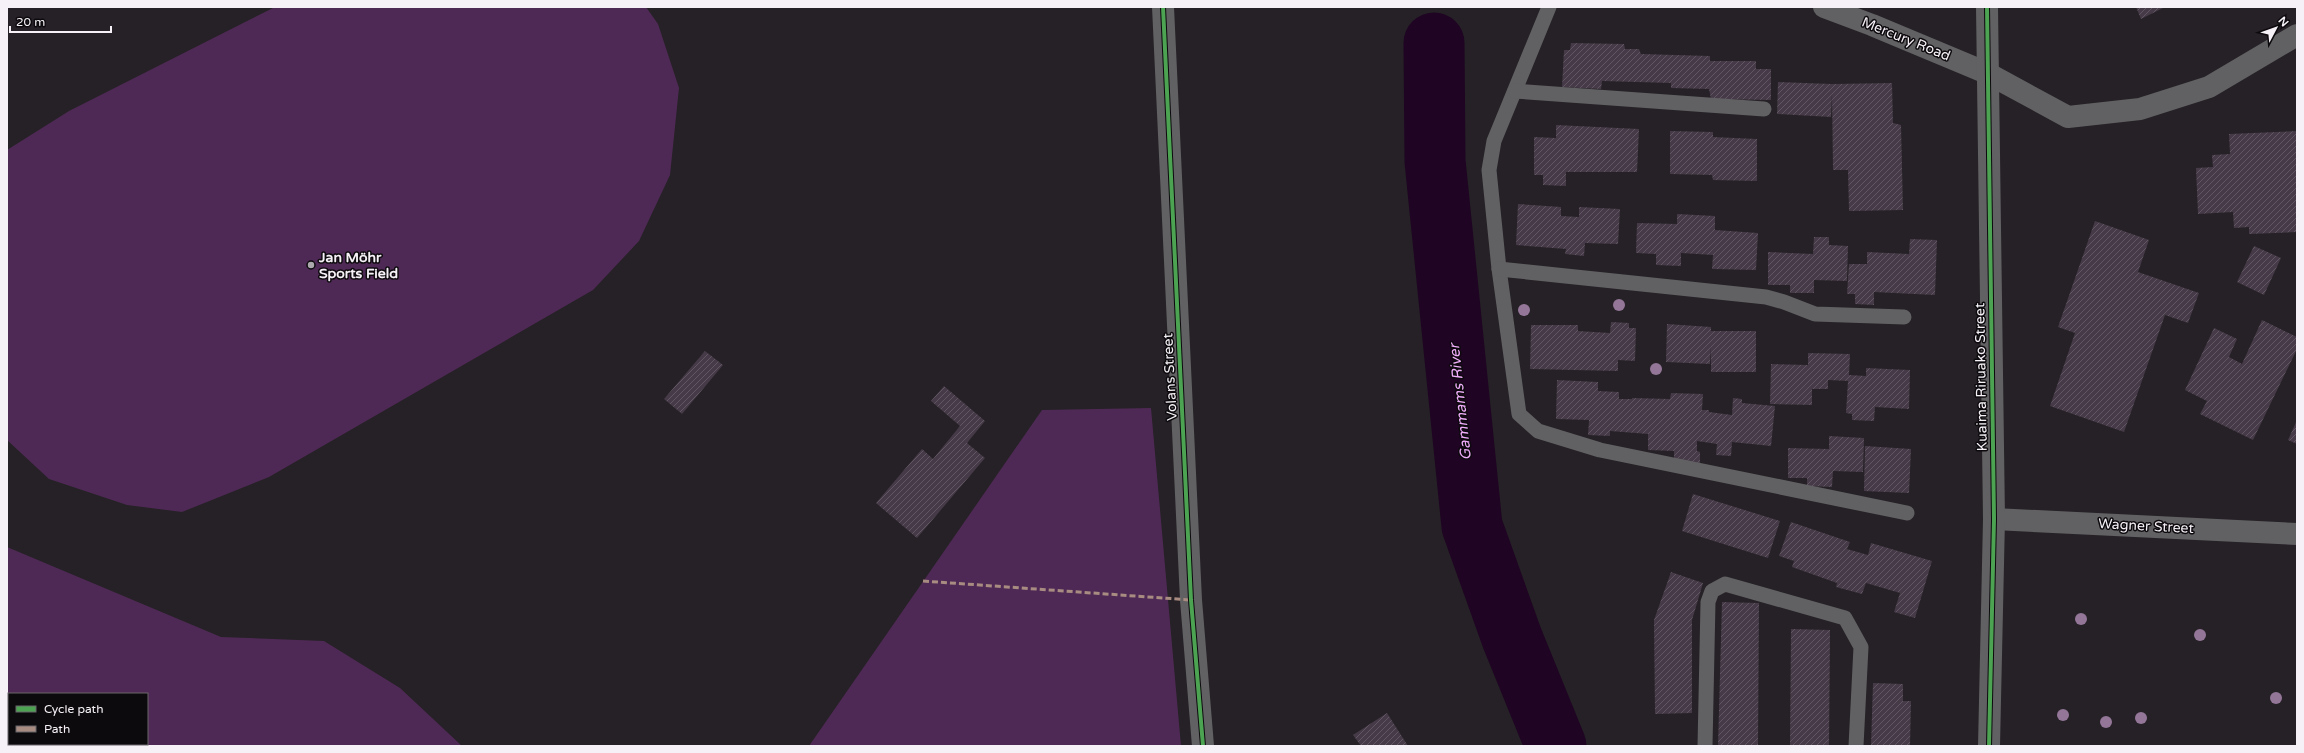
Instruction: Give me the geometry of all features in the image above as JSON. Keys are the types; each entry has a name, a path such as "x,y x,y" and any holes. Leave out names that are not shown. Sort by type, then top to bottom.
{"street":[{"name":"Volans Street","path":"1163,7 1191,600 1203,746"},
{"name":"Mercury Road","path":"1824,7 1872,25 1987,73 2068,117 2140,109 2209,87 2297,35"},
{"name":"Kuaima Riruako Street","path":"1987,7 1994,519 1989,746"},
{"name":"Wagner Street","path":"1994,519 2297,534"}],"lane":[{"path":"1549,7 1494,141 1489,170 1499,269 1519,414 1538,431 1600,450 1907,513"},
{"path":"1515,91 1764,109"},
{"path":"1499,269 1766,297 1815,314 1904,317"},
{"path":"1705,746 1708,602 1712,590 1725,584 1845,618 1861,647 1856,746"}],"shaded area":[{"name":"Jan Möhr Sports Field","path":"275,7 646,7 658,24 679,88 670,175 639,241 593,290 269,477 182,512 127,505 49,479 7,440 7,150 69,111"},
{"path":"1151,408 1181,746 809,746 1042,410"},
{"path":"7,547 221,637 324,641 400,688 462,746 7,746"}],"building":[{"path":"2136,7 2165,7 2141,19"},
{"path":"1571,43 1624,44 1625,49 1639,49 1641,54 1710,56 1710,61 1756,61 1756,69 1771,69 1771,100 1711,99 1709,89 1671,88 1671,83 1602,81 1601,89 1562,87 1564,50 1570,50"},
{"path":"1778,82 1832,84 1892,83 1893,123 1901,125 1903,210 1849,211 1848,170 1833,170 1832,93 1831,117 1777,114"},
{"path":"1556,125 1639,129 1637,172 1566,172 1566,186 1543,185 1543,175 1534,175 1534,137 1556,138"},
{"path":"1670,131 1713,132 1713,137 1757,139 1757,181 1713,180 1712,175 1670,174"},
{"path":"2297,131 2297,232 2249,234 2249,227 2234,228 2233,212 2198,214 2196,168 2213,167 2212,155 2230,154 2229,134"},
{"path":"1518,204 1561,207 1561,216 1579,217 1579,207 1620,209 1618,244 1585,243 1584,256 1565,254 1566,249 1516,245"},
{"path":"1677,214 1715,216 1715,230 1758,233 1756,270 1712,269 1713,255 1681,253 1681,266 1656,265 1656,254 1636,253 1637,223 1677,224"},
{"path":"2095,221 2149,240 2138,272 2199,293 2188,323 2165,315 2124,432 2050,406 2075,333 2058,327"},
{"path":"1814,237 1829,237 1829,245 1848,246 1847,281 1814,280 1814,293 1790,293 1790,285 1768,285 1768,252 1813,254"},
{"path":"1910,239 1937,240 1935,295 1874,292 1874,305 1855,304 1855,294 1847,294 1849,264 1867,264 1867,252 1909,254"},
{"path":"2254,246 2281,258 2264,295 2237,282"},
{"path":"2262,320 2297,337 2297,349 2253,440 2200,414 2207,401 2185,390 2214,328 2237,339 2229,357 2242,364"},
{"path":"1611,322 1629,323 1629,328 1636,328 1635,361 1618,360 1618,371 1530,369 1531,325 1578,325 1578,331 1610,333"},
{"path":"1667,324 1711,327 1711,331 1756,331 1756,372 1711,372 1711,346 1710,364 1666,362"},
{"path":"705,351 723,365 682,414 664,399"},
{"path":"1808,353 1850,354 1849,375 1866,376 1866,368 1910,370 1909,409 1875,407 1874,421 1852,420 1852,414 1846,413 1848,381 1828,380 1828,389 1812,389 1812,405 1770,404 1771,364 1808,365"},
{"path":"1557,380 1598,382 1598,391 1619,392 1619,399 1670,399 1671,393 1703,394 1702,410 1732,415 1733,398 1742,399 1742,403 1775,406 1771,446 1732,442 1731,456 1716,455 1717,444 1697,441 1697,451 1700,452 1700,463 1674,462 1674,451 1648,450 1648,434 1610,431 1610,436 1588,435 1589,420 1556,419"},
{"path":"944,386 985,421 967,443 985,458 917,538 876,503 922,449 933,459 960,426 931,401"},
{"path":"2297,420 2297,444 2288,440"},
{"path":"1829,436 1864,438 1863,472 1833,471 1832,487 1807,486 1807,478 1788,478 1788,448 1829,449"},
{"path":"1865,446 1911,449 1909,493 1864,491"},
{"path":"1693,494 1780,521 1768,558 1682,531"},
{"path":"1791,522 1850,542 1847,549 1868,555 1871,543 1932,561 1915,618 1894,612 1900,593 1866,583 1862,594 1836,587 1837,583 1792,567 1794,561 1779,556"},
{"path":"1671,572 1703,583 1692,620 1692,713 1655,714 1654,620"},
{"path":"1722,602 1759,603 1758,746 1718,746"},
{"path":"1791,629 1830,630 1829,746 1790,746"},
{"path":"1873,683 1903,684 1903,701 1911,701 1910,746 1871,746"},
{"path":"1387,713 1408,746 1361,746 1353,735"}],"waterway":[{"name":"Gammams River","path":"1434,43 1435,161 1472,526 1512,638 1556,746"}],"marked path":[{"path":"923,581 1191,600"}],"cycle path":[{"path":"1163,7 1191,600 1203,746"},
{"path":"1987,7 1994,519 1989,746"}],"place":[{"name":"Jan Möhr Sports Field","path":"311,265"}]}
